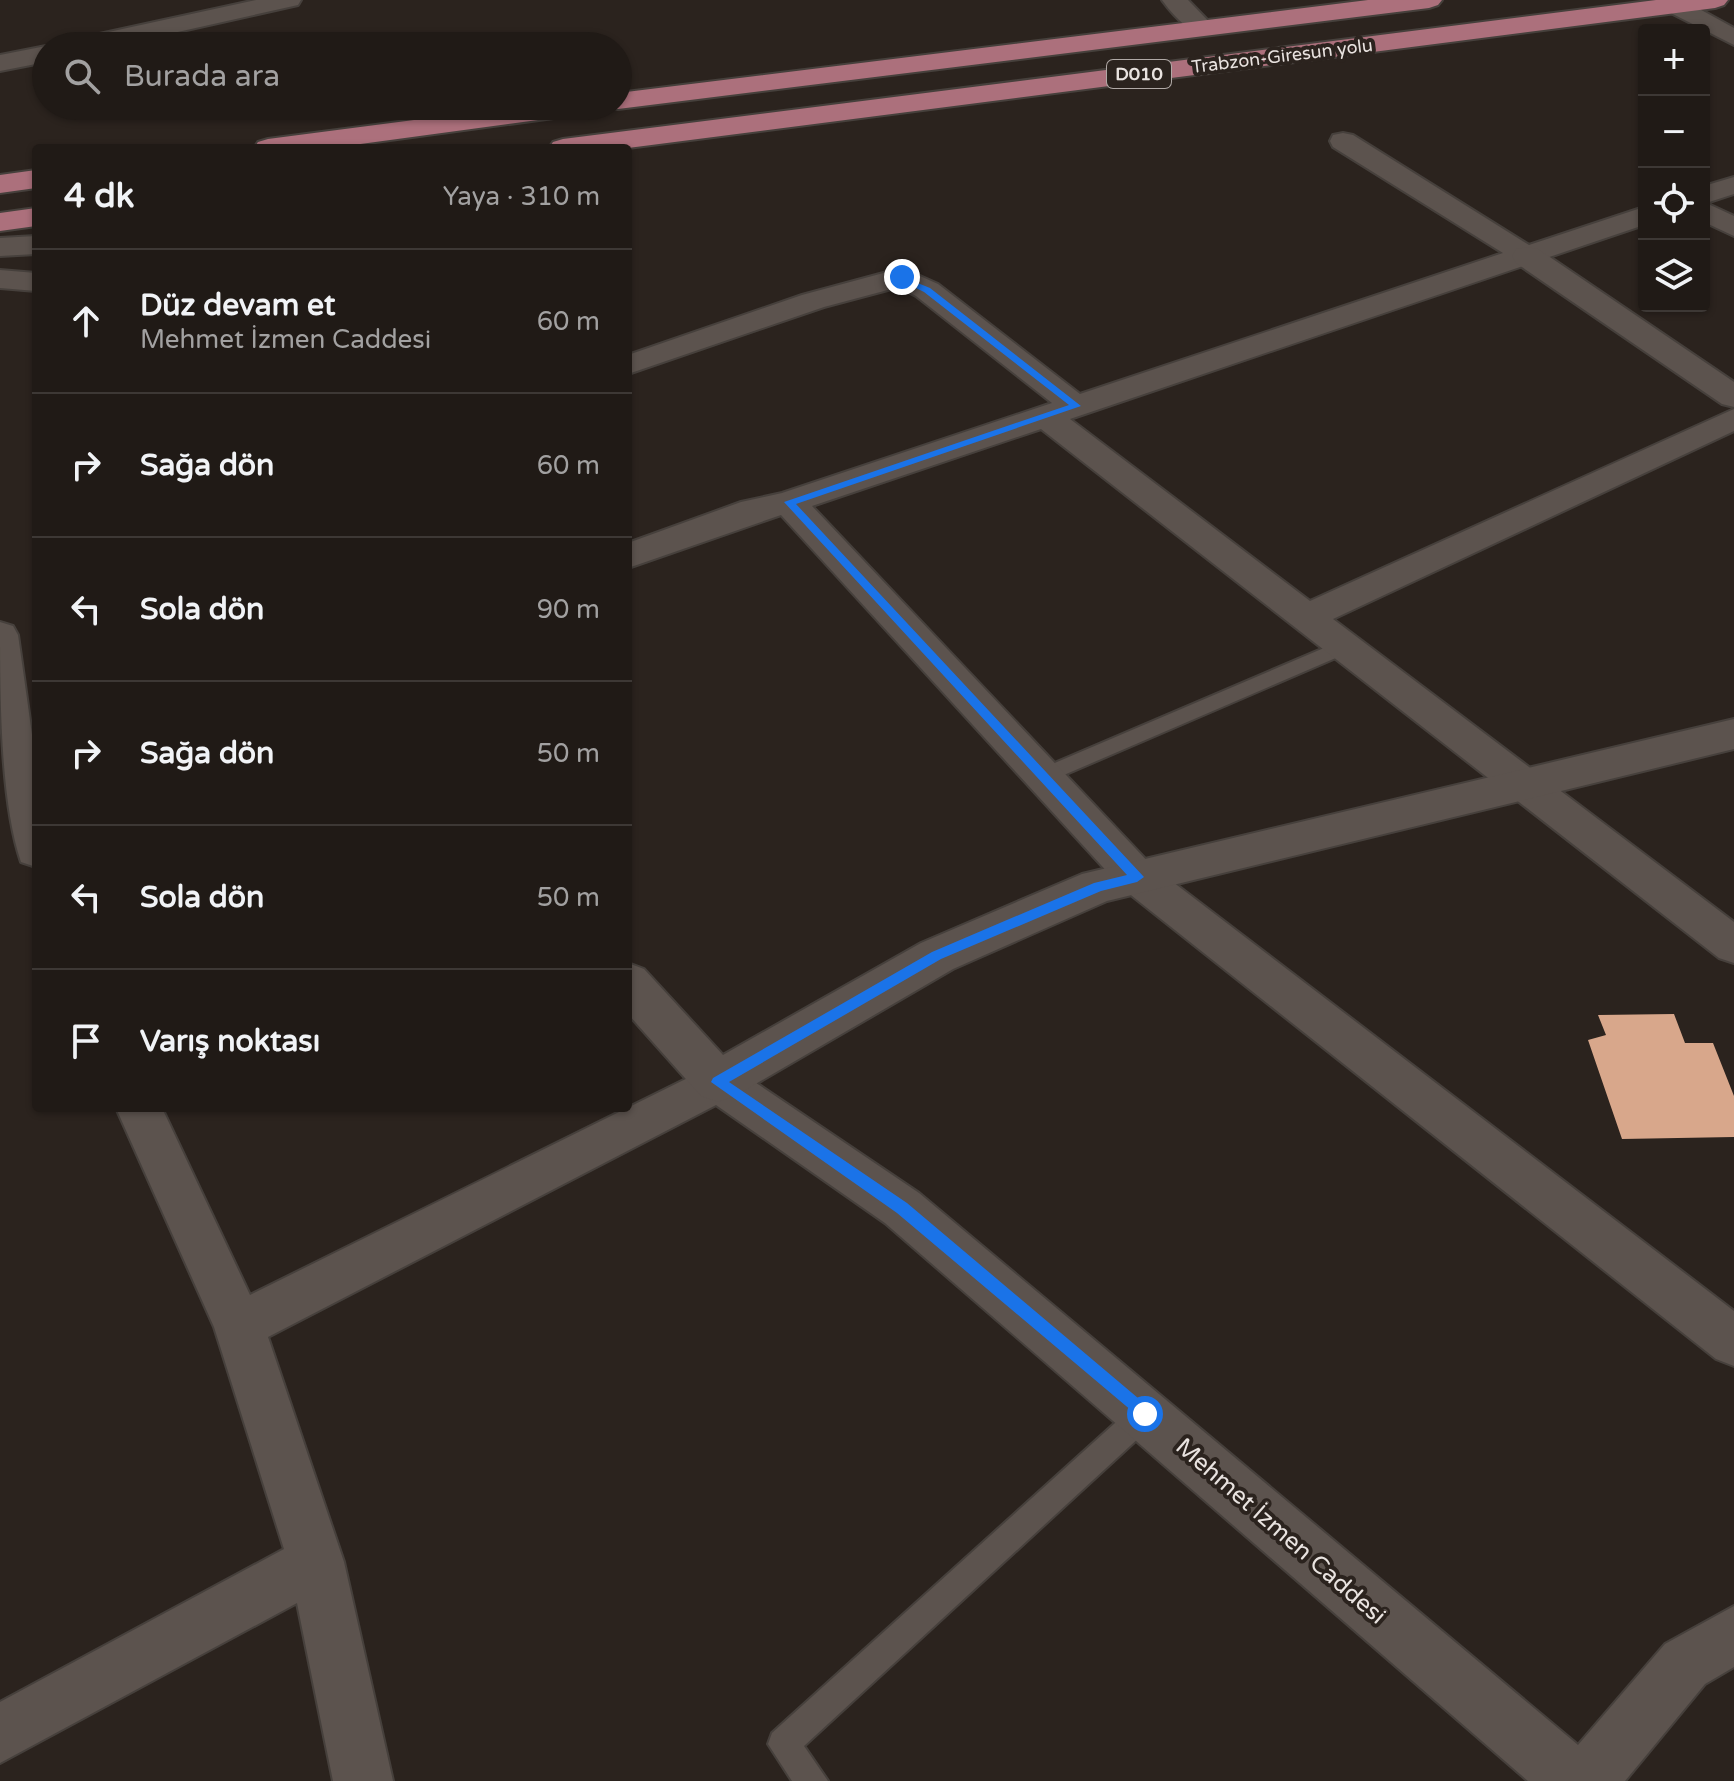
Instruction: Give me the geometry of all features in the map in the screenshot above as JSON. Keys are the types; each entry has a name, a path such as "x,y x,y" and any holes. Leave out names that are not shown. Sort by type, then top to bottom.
{"highway":[{"name":"Trabzon-Giresun yolu","path":"632,99 1429,0"},
{"name":"Trabzon-Giresun yolu","path":"594,144 1715,0"},
{"path":"298,144 478,120"},
{"path":"0,184 32,180"},
{"path":"0,222 32,218"}],"street":[{"path":"144,32 289,0"},
{"path":"1174,0 1203,28"},
{"path":"1674,5 1734,38"},
{"path":"0,63 32,57"},
{"path":"1343,141 1527,256 1734,397"},
{"path":"1710,193 1734,185"},
{"path":"1710,214 1734,227"},
{"path":"632,555 753,510 789,502 1638,218"},
{"path":"0,247 32,245"},
{"path":"632,364 813,301 902,277 927,290 1060,411 1306,617 1734,946"},
{"path":"0,279 32,282"},
{"path":"1306,617 1734,419"},
{"path":"789,502 1137,877 1734,1342"},
{"path":"0,635 6,706 32,836"},
{"path":"6,706 32,669"},
{"path":"239,1326 718,1082 937,956 1098,886 1734,734"},
{"path":"632,986 718,1082"},
{"name":"Mehmet İzmen Caddesi","path":"718,1082 902,1208 1574,1781"},
{"path":"141,1112 239,1326 316,1562 363,1781"},
{"path":"0,1734 316,1562"},
{"path":"1586,1781 1685,1664 1734,1634"}],"lane":[{"path":"1043,776 1345,646"},
{"path":"812,1781 783,1744 1145,1414"}],"building":[{"path":"1674,1014 1685,1043 1713,1043 1734,1096 1734,1137 1622,1139 1588,1040 1606,1035 1598,1015"}],"route":[{"path":"902,277 927,290 1076,406 789,502 1137,877 1098,886 937,956 718,1082 902,1208 1145,1414"}]}
